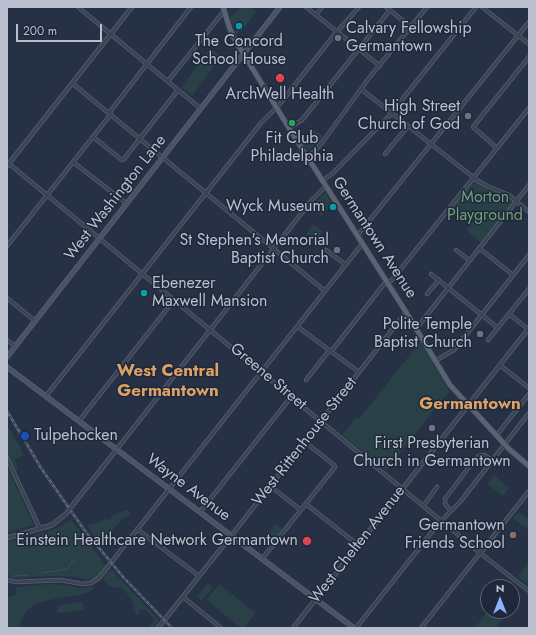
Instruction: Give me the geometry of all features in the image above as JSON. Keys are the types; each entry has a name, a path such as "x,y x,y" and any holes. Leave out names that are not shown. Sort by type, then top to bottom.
{"main road":[{"name":"West Washington Lane","path":"7,357 280,7"},
{"name":"Germantown Avenue","path":"224,9 232,34 243,54 406,312 450,386 496,436 529,466"},
{"name":"Wayne Avenue","path":"7,367 355,628"}],"street":[{"path":"78,7 200,108"},
{"path":"8,164 132,7"},
{"path":"7,246 93,137 191,7"},
{"path":"306,7 380,66"},
{"path":"316,15 322,7"},
{"path":"46,396 260,122 277,108 337,32 359,7"},
{"path":"386,7 411,27"},
{"path":"308,157 324,140 361,89 427,7"},
{"path":"322,181 337,170 392,113 476,7"},
{"path":"482,7 529,44"},
{"path":"168,81 224,9"},
{"path":"289,128 302,120 390,10"},
{"path":"357,236 529,22"},
{"path":"497,148 473,128 491,103 529,57"},
{"path":"72,83 325,291"},
{"path":"361,89 484,185 503,192 517,200 529,212"},
{"path":"93,137 123,160 178,90"},
{"path":"306,380 384,284 392,280 529,109"},
{"path":"385,154 408,126"},
{"path":"73,162 126,203"},
{"name":"Greene Street","path":"8,164 424,505 480,553 529,591"},
{"path":"416,329 529,185"},
{"path":"9,537 56,523 66,514 314,198 326,186"},
{"path":"7,584 16,582 54,580 80,584 91,583 101,576 362,244"},
{"path":"479,248 513,275"},
{"path":"326,250 346,265"},
{"path":"456,250 469,260"},
{"path":"435,360 454,350 529,255"},
{"path":"431,274 498,328"},
{"path":"427,294 438,280"},
{"path":"488,340 529,289"},
{"path":"7,298 35,321"},
{"path":"79,421 174,300"},
{"name":"West Rittenhouse Street","path":"158,628 406,312"},
{"path":"509,314 529,329"},
{"path":"298,327 360,372"},
{"name":"West Chelten Avenue","path":"293,628 529,329"},
{"path":"7,340 16,346"},
{"path":"500,365 529,388"},
{"path":"496,436 529,394"},
{"path":"200,512 291,397"},
{"path":"355,628 441,520 460,502 529,413"},
{"path":"262,559 335,466 305,442"},
{"path":"451,511 444,504 445,499 475,459 479,456 484,456 492,460"},
{"path":"7,458 40,529"},
{"path":"270,486 301,510"},
{"path":"424,505 437,487"},
{"path":"421,628 529,490"},
{"path":"306,504 358,545"},
{"path":"137,530 199,576"},
{"path":"7,580 16,582"},
{"path":"183,597 221,628"}],"green space":[{"path":"242,7 250,7 256,12 242,31 236,34 230,17"},
{"path":"211,48 221,57 192,96 181,87"},
{"path":"313,129 323,136 309,151 302,141 314,134 311,130"},
{"name":"Morton Playground","path":"474,180 485,187 504,194 514,201 481,243 466,230 473,221 453,206"},
{"path":"325,192 333,205 321,216 311,207"},
{"path":"314,224 323,232 315,242 306,234"},
{"path":"420,342 450,392 444,397 386,471 342,435 356,417 359,419"},
{"path":"7,425 23,452 23,455 15,460 18,469 17,472 7,454"},
{"path":"7,466 34,525 7,533"},
{"path":"494,475 509,488 503,496 487,484"},
{"path":"126,510 130,512 129,516 124,517 107,536 104,548 90,530 88,525 98,523 104,519 110,520 113,515"},
{"path":"518,512 529,520 529,531 513,518"},
{"path":"71,519 107,567 98,577 87,580 75,577 57,576 10,577 7,573 7,542 49,531 61,526"},
{"path":"276,524 283,529 275,540 267,534"},
{"path":"529,561 529,585 518,577"},
{"path":"111,569 159,620 154,628 149,628 155,619 145,610 141,609 138,615 136,615 132,600 125,591 120,587 113,588 105,582 103,578"},
{"path":"208,583 213,587 202,601 197,597"},
{"path":"48,584 81,588 92,586 94,588 84,594 38,602 26,611 21,620 20,628 7,628 7,597 15,595 16,587"},
{"path":"219,584 256,613 244,628 241,628 206,600"},
{"path":"83,602 84,610 57,613 58,606"},
{"path":"482,619 502,620 496,628 475,628"}],"waterway":[{"path":"42,573 68,569 74,560"},
{"path":"12,577 29,575"}],"railway":[{"path":"7,411 41,468 85,531 124,578 172,628"}],"place":[{"name":"The Concord School House","path":"239,26"},
{"name":"Calvary Fellowship Germantown","path":"338,38"},
{"name":"ArchWell Health","path":"280,78"},
{"name":"High Street Church of God","path":"468,116"},
{"name":"Fit Club Philadelphia","path":"292,123"},
{"name":"Wyck Museum","path":"333,207"},
{"name":"St Stephen's Memorial Baptist Church","path":"337,250"},
{"name":"Ebenezer Maxwell Mansion","path":"144,293"},
{"name":"Polite Temple Baptist Church","path":"480,334"},
{"name":"First Presbyterian Church in Germantown","path":"432,428"},
{"name":"Tulpehocken","path":"25,436"},
{"name":"Germantown Friends School","path":"513,535"},
{"name":"Einstein Healthcare Network Germantown","path":"307,541"}],"district":[{"name":"West Central Germantown","path":"168,382"},
{"name":"Germantown","path":"470,405"}]}
